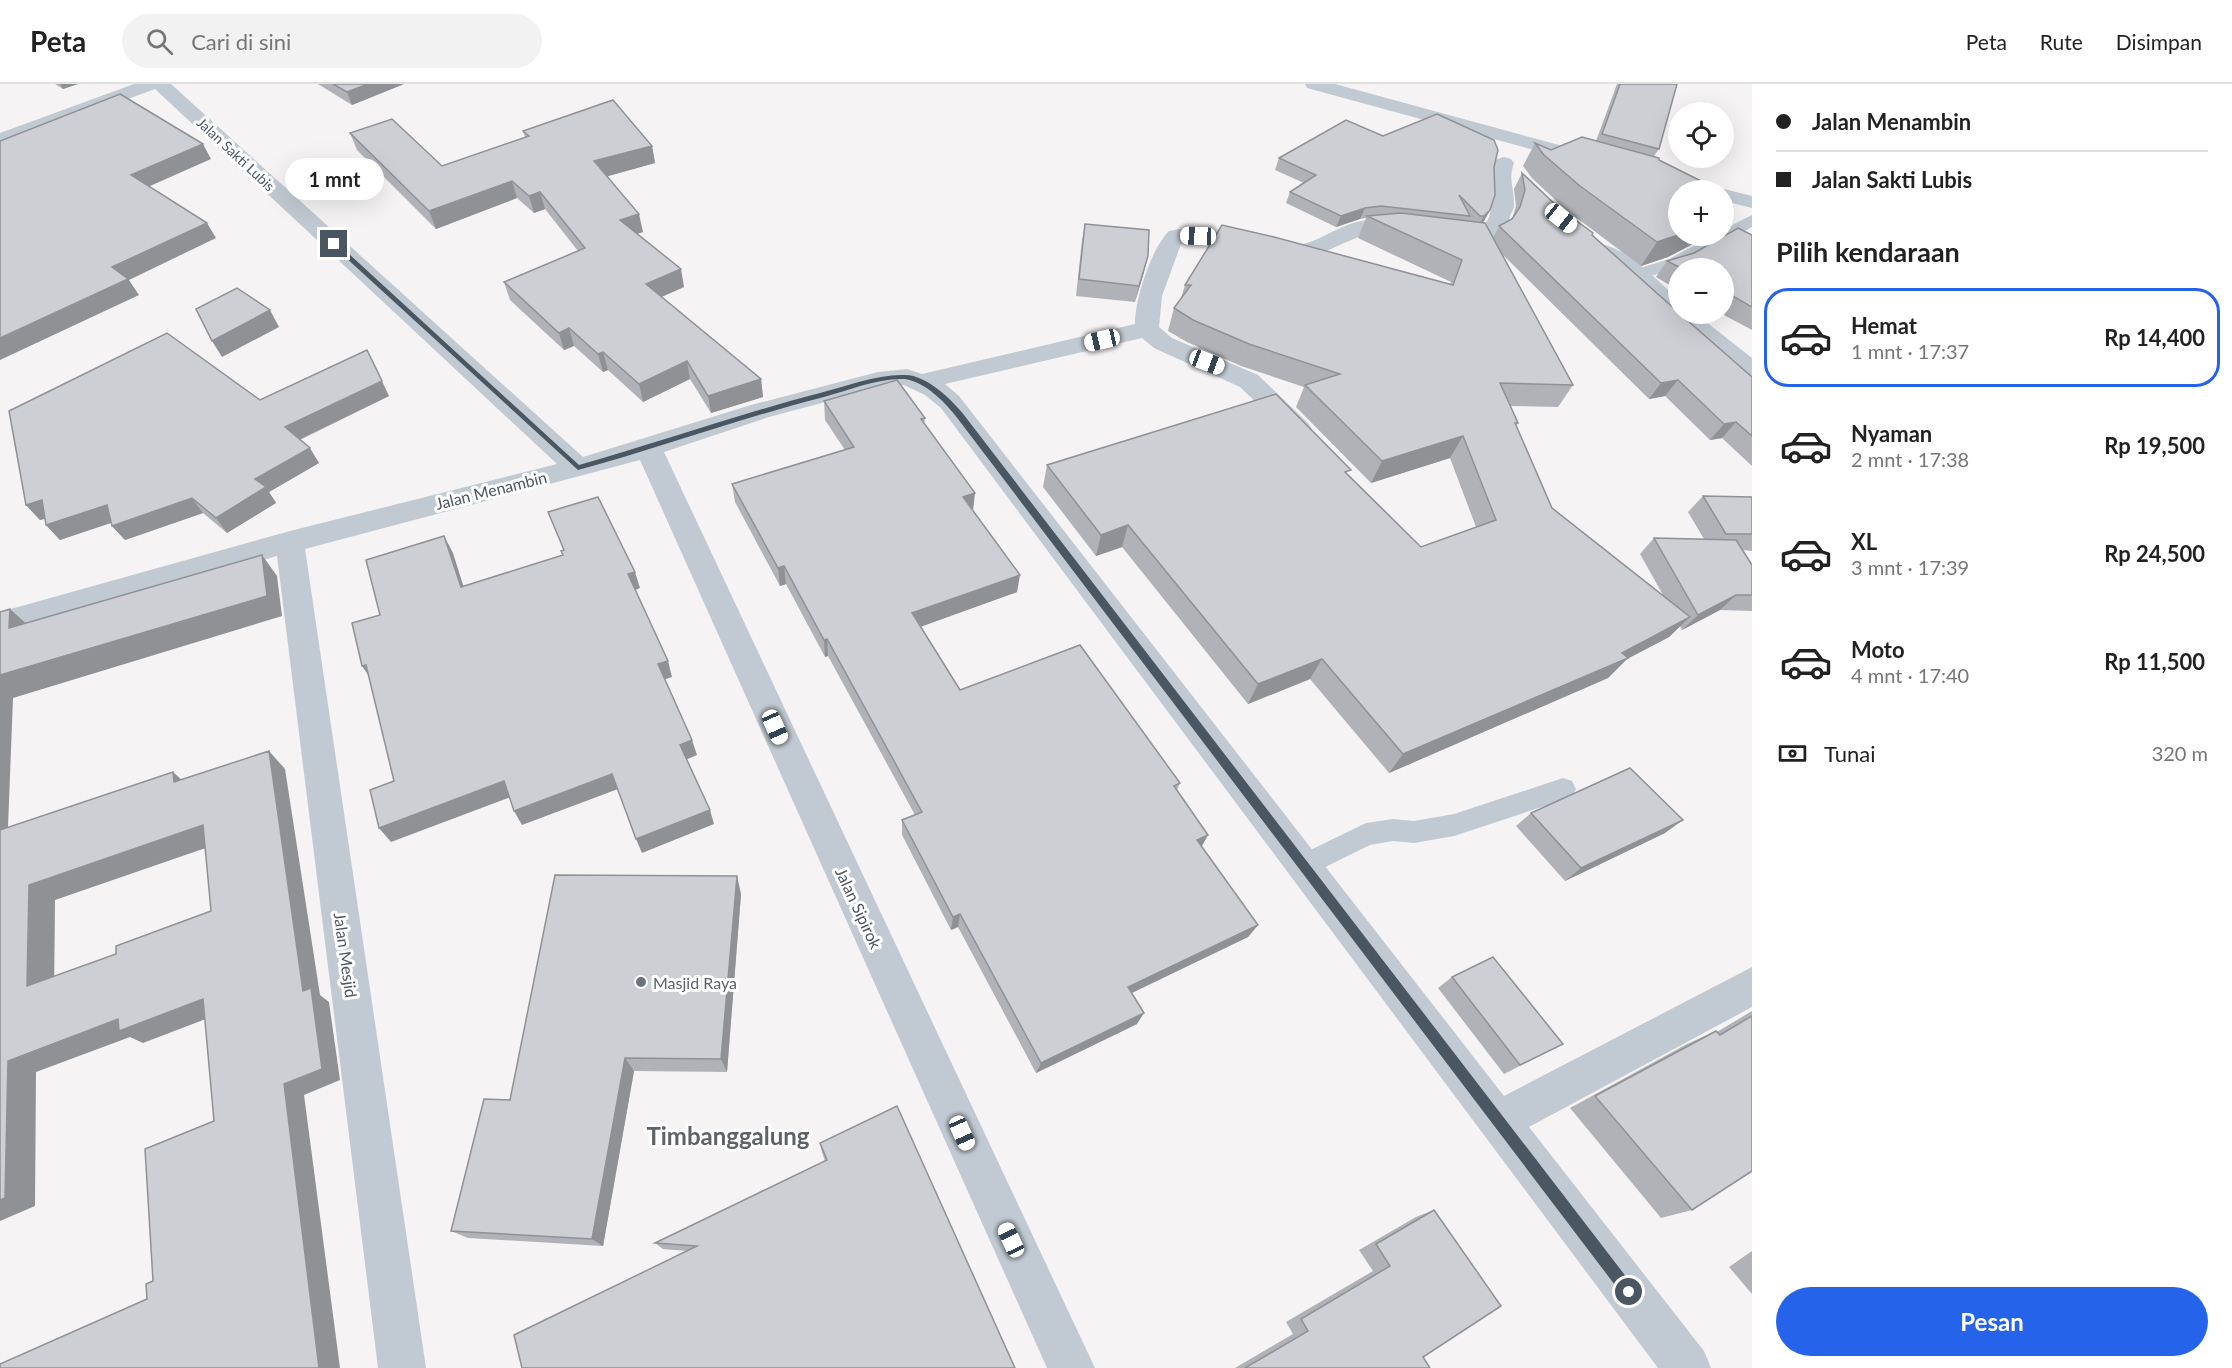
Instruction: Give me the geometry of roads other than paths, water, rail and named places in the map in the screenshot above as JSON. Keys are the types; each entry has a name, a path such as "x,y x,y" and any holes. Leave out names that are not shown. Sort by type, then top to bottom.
{"street":[{"path":"0,140 152,84"},
{"name":"Jalan Sakti Lubis","path":"160,84 578,468"},
{"path":"1314,84 1385,93 1496,134 1619,167"},
{"path":"1313,444 1264,393 1249,381 1163,343 1147,329 1146,318 1150,300 1171,242 1177,236 1198,236 1289,253 1306,251 1344,236 1353,230 1398,226 1467,236 1485,235 1499,224 1498,216 1504,206 1500,173 1511,170 1496,134"},
{"path":"1734,198 1752,202"},
{"path":"1592,242 1637,275 1668,302"},
{"path":"1695,324 1752,371"},
{"path":"921,382 1147,329"},
{"name":"Jalan Menambin","path":"0,624 290,542 578,468 648,448 760,411 878,380 907,377 921,382 950,402 1687,1368"},
{"name":"Jalan Sipirok","path":"648,448 1071,1368"},
{"name":"Jalan Mesjid","path":"290,542 402,1368"},
{"path":"1499,1121 1752,986"}],"lane":[{"path":"1637,275 1675,263 1752,220"},
{"path":"1303,866 1366,834 1393,830 1414,832 1454,825 1563,789"}],"place":[{"name":"Masjid Raya","path":"641,982"}],"district":[{"name":"Timbanggalung","path":"728,1135"}]}
